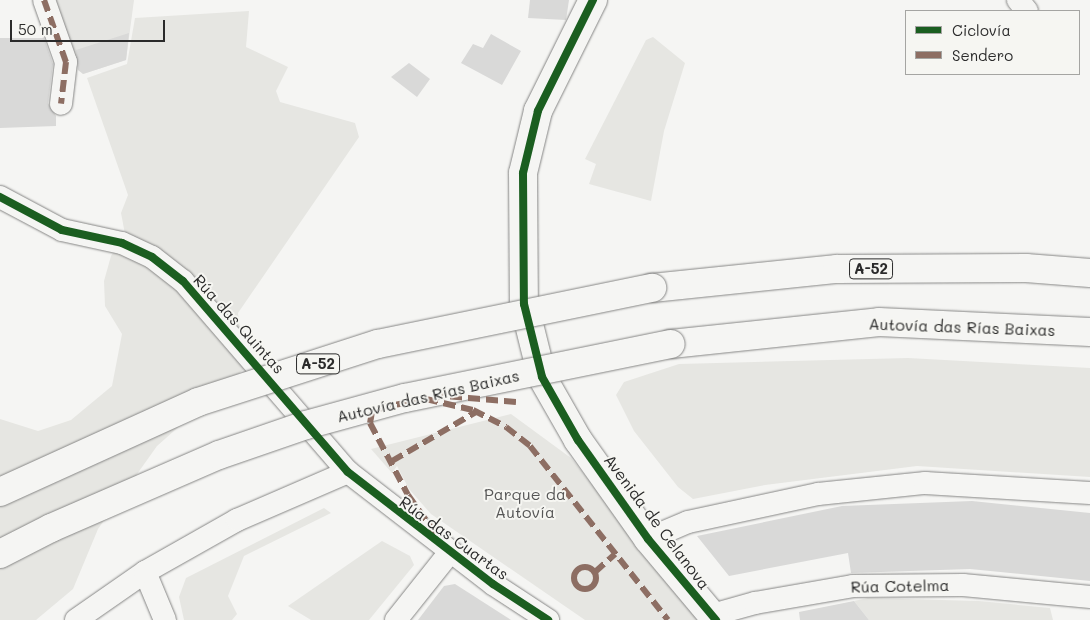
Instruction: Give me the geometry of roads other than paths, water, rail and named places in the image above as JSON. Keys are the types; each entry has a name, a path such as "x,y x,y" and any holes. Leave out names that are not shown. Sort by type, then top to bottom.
{"main road":[{"name":"Avenida de Celanova","path":"593,0 538,111 523,173 524,304 542,377 578,440 648,539 714,618"},
{"name":"A-52","path":"0,492 198,402 378,344 652,288 837,269 1026,268 1090,273"},
{"name":"Autovía das Rías Baixas","path":"0,554 51,528 219,454 306,425 405,398 671,344 879,322 1090,332"}],"street":[{"path":"44,0 66,62 61,104"},
{"path":"1018,0 1026,10"},
{"name":"Rúa das Quintas","path":"0,197 62,230 122,243 152,257 183,281 348,472"},
{"path":"82,618 145,572 237,520 348,472"},
{"name":"Rúa das Cuartas","path":"348,472 450,552 548,620"},
{"path":"648,539 688,522 818,494 925,483 1090,494"},
{"path":"396,620 450,552"},
{"path":"145,572 165,620"},
{"name":"Rúa Cotelma","path":"714,618 853,586 982,586 1090,597"}],"park label":[{"name":"Parque da Autovía","path":"525,503"}]}
